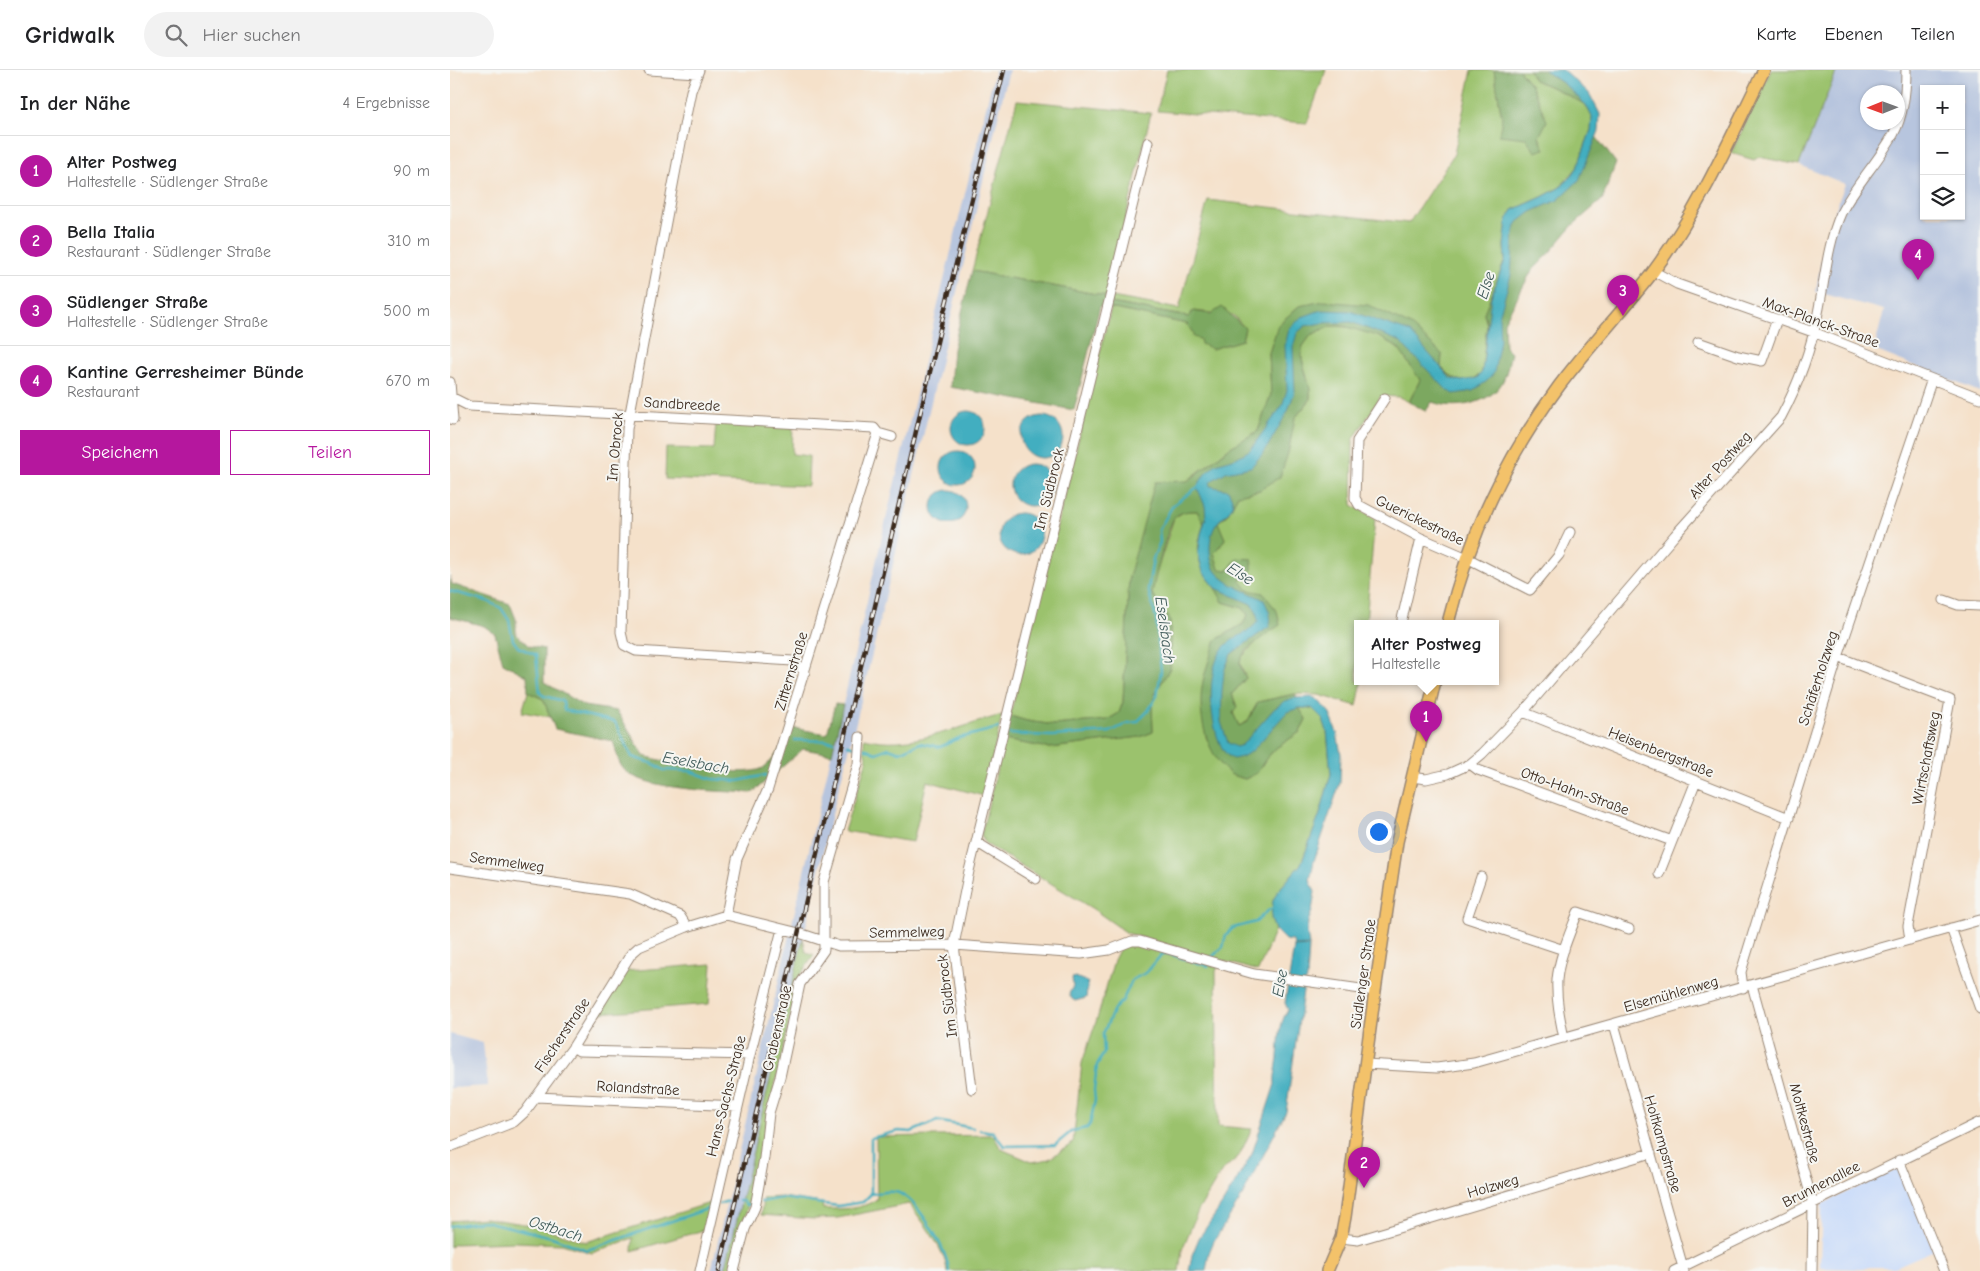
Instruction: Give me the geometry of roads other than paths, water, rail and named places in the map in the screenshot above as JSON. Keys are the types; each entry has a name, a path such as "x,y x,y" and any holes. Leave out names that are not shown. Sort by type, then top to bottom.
{"main road":[{"path":"1449,620 1467,558 1490,498 1525,434 1560,384 1653,271 1692,211 1716,169 1764,70"},
{"name":"Südlenger Straße","path":"1327,1271 1341,1238 1397,842 1433,685"}],"street":[{"path":"649,70 698,72"},
{"name":"Alter Postweg","path":"1412,777 1433,778 1470,764 1482,754 1523,712 1675,535 1781,417 1789,402 1813,332 1830,242 1842,212 1894,133 1900,116 1906,70"},
{"name":"Im Obrock","path":"698,72 691,91 686,116 628,429 621,632 624,645 636,651 793,661 805,672"},
{"name":"Im Südbrock","path":"972,1089 954,945 976,842 1148,142"},
{"name":"Max-Planck-Straße","path":"1653,271 1677,284 1813,332 1980,398"},
{"path":"1698,342 1738,356 1762,361 1777,319"},
{"name":"Schäferholzweg","path":"1743,988 1741,972 1838,658 1932,379"},
{"path":"450,382 451,423"},
{"name":"Sandbreede","path":"451,397 469,406 874,428 878,433 892,438"},
{"name":"Guerickestraße","path":"1385,398 1357,441 1355,498 1359,505 1421,538 1467,558 1530,590 1559,555 1570,532"},
{"path":"451,423 469,406"},
{"name":"Zitternstraße","path":"726,915 737,859 747,833 768,790 878,433"},
{"path":"1402,619 1421,538"},
{"path":"1944,600 1958,605 1980,606"},
{"name":"Wirtschaftsweg","path":"1838,658 1949,698 1950,700 1908,926 1910,940"},
{"name":"Heisenbergstraße","path":"1523,712 1789,818"},
{"name":"Grabenstraße","path":"734,1271 745,1229 755,1207 764,1158 769,1113 780,1077 800,984 824,950 824,882 858,764 860,737"},
{"name":"Otto-Hahn-Straße","path":"1470,764 1478,770 1672,841"},
{"path":"1659,874 1696,781"},
{"path":"976,842 1036,879"},
{"name":"Semmelweg","path":"450,868 630,894 680,916 688,927"},
{"path":"1481,877 1467,918 1564,950"},
{"path":"1564,1038 1558,1008 1557,978 1564,950 1578,912 1629,929"},
{"path":"688,927 726,915"},
{"name":"Semmelweg","path":"726,915 839,946 954,945 1080,954 1109,950 1132,941 1140,941 1254,974 1375,991"},
{"name":"Elsemühlenweg","path":"1365,1064 1449,1067 1474,1063 1980,920"},
{"name":"Fischerstraße","path":"450,1147 514,1122 526,1112 572,1047 631,954 639,947 688,927"},
{"path":"1951,928 1980,1009"},
{"name":"Hans-Sachs-Straße","path":"700,1271 750,1055 782,929"},
{"name":"Moltkestraße","path":"1752,985 1813,1204 1812,1271"},
{"name":"Holtkampstraße","path":"1614,1024 1684,1269"},
{"path":"572,1047 579,1051 750,1055"},
{"name":"Rolandstraße","path":"536,1097 738,1106"},
{"name":"Brunnenallee","path":"1674,1271 1684,1269 1899,1160 1980,1122"},
{"name":"Holzweg","path":"1341,1238 1358,1240 1651,1153"},
{"path":"1899,1160 1944,1271"}],"water":[{"path":"1544,70 1563,70 1589,93 1600,114 1599,131 1579,180 1558,200 1531,212 1518,222 1514,230 1511,275 1499,317 1500,340 1494,373 1487,381 1473,391 1454,394 1448,391 1399,341 1351,322 1322,323 1305,326 1297,333 1293,347 1295,391 1288,411 1265,451 1251,467 1226,472 1211,481 1210,486 1228,490 1232,501 1231,509 1218,522 1212,533 1210,554 1214,568 1228,582 1264,600 1270,620 1269,627 1231,654 1224,671 1221,722 1228,743 1236,747 1242,745 1274,709 1285,701 1295,698 1312,697 1317,699 1330,713 1337,733 1341,754 1340,783 1314,861 1310,880 1315,892 1308,922 1309,945 1294,946 1293,941 1285,940 1275,930 1271,919 1273,900 1278,891 1301,864 1320,814 1331,774 1327,731 1323,719 1312,708 1299,708 1287,712 1252,751 1242,757 1233,759 1224,751 1219,741 1212,714 1211,699 1214,669 1224,647 1258,621 1256,610 1251,604 1216,588 1203,572 1198,554 1206,518 1205,506 1197,487 1205,474 1216,464 1236,458 1250,450 1282,406 1287,390 1285,346 1289,329 1302,317 1321,310 1350,311 1410,332 1451,379 1462,381 1477,378 1482,372 1491,297 1505,260 1504,245 1507,220 1513,210 1559,188 1570,178 1577,168 1591,130 1592,117 1586,105 1564,84"},
{"path":"968,411 980,416 985,428 980,440 968,445 956,440 951,428 956,416"},
{"path":"1042,416 1057,422 1063,437 1057,452 1042,458 1027,452 1021,437 1027,422"},
{"path":"958,451 970,456 975,468 970,480 958,485 946,480 941,468 946,456"},
{"path":"1031,464 1046,470 1052,485 1046,500 1031,506 1016,500 1010,485 1016,470"},
{"path":"949,490 961,495 966,507 961,519 949,524 937,519 932,507 937,495"},
{"path":"1020,513 1035,519 1041,534 1035,549 1020,555 1005,549 999,534 1005,519"},
{"path":"1309,946 1307,979 1304,985 1286,1112 1240,1200 1214,1241 1209,1253 1206,1271 1189,1271 1192,1255 1199,1238 1223,1203 1252,1154 1275,1084 1280,1029 1288,1010 1285,1003 1294,947"},
{"path":"1075,977 1088,982 1086,998 1075,1001 1069,994 1073,986 1072,978"}],"waterway":[{"name":"Eselsbach","path":"1009,734 1052,736 1110,732 1128,723 1137,722 1148,711 1157,696 1161,671 1156,618 1148,589 1153,559 1160,542 1159,530 1173,505 1199,486"},
{"name":"Eselsbach","path":"450,591 487,601 501,608 509,620 513,640 518,647 536,655 540,693 544,696 563,701 564,710 615,722 632,757 654,764 664,770 690,771 712,779 738,781 766,775"},
{"name":"Eselsbach","path":"864,748 876,753 889,748 900,752 920,743 940,747 959,738 998,728"},
{"name":"Eselsbach","path":"795,740 834,741"},
{"name":"Eselsbach","path":"848,745 856,747"},
{"path":"1211,958 1223,947 1226,935 1233,928 1256,922 1274,907"},
{"path":"980,1130 993,1132 1004,1146 1055,1145 1072,1131 1087,1128 1090,1124 1095,1100 1094,1090 1097,1065 1104,1053 1103,1034 1114,1009 1123,1000 1132,980 1147,972 1161,955 1166,953 1208,966"},
{"path":"871,1194 871,1138 899,1131 911,1132 937,1121 973,1128"},
{"name":"Ostbach","path":"761,1202 782,1198 838,1206 863,1202 871,1194 899,1193 915,1206 931,1228 938,1239 949,1271"},
{"name":"Ostbach","path":"719,1204 728,1201"},
{"name":"Ostbach","path":"739,1201 750,1205"},
{"name":"Ostbach","path":"450,1226 484,1221 552,1237 587,1250 710,1208"}],"railway":[{"path":"719,1271 944,312 1004,70"}],"place":[{"name":"Kantine Gerresheimer Bünde","path":"1918,280"},
{"name":"Südlenger Straße","path":"1623,316"},
{"name":"Alter Postweg","path":"1426,742"},
{"name":"Bella Italia","path":"1364,1188"}],"water label":[{"name":"Else","path":"1485,285"},
{"name":"Else","path":"1241,573"},
{"name":"Else","path":"1279,983"}]}
